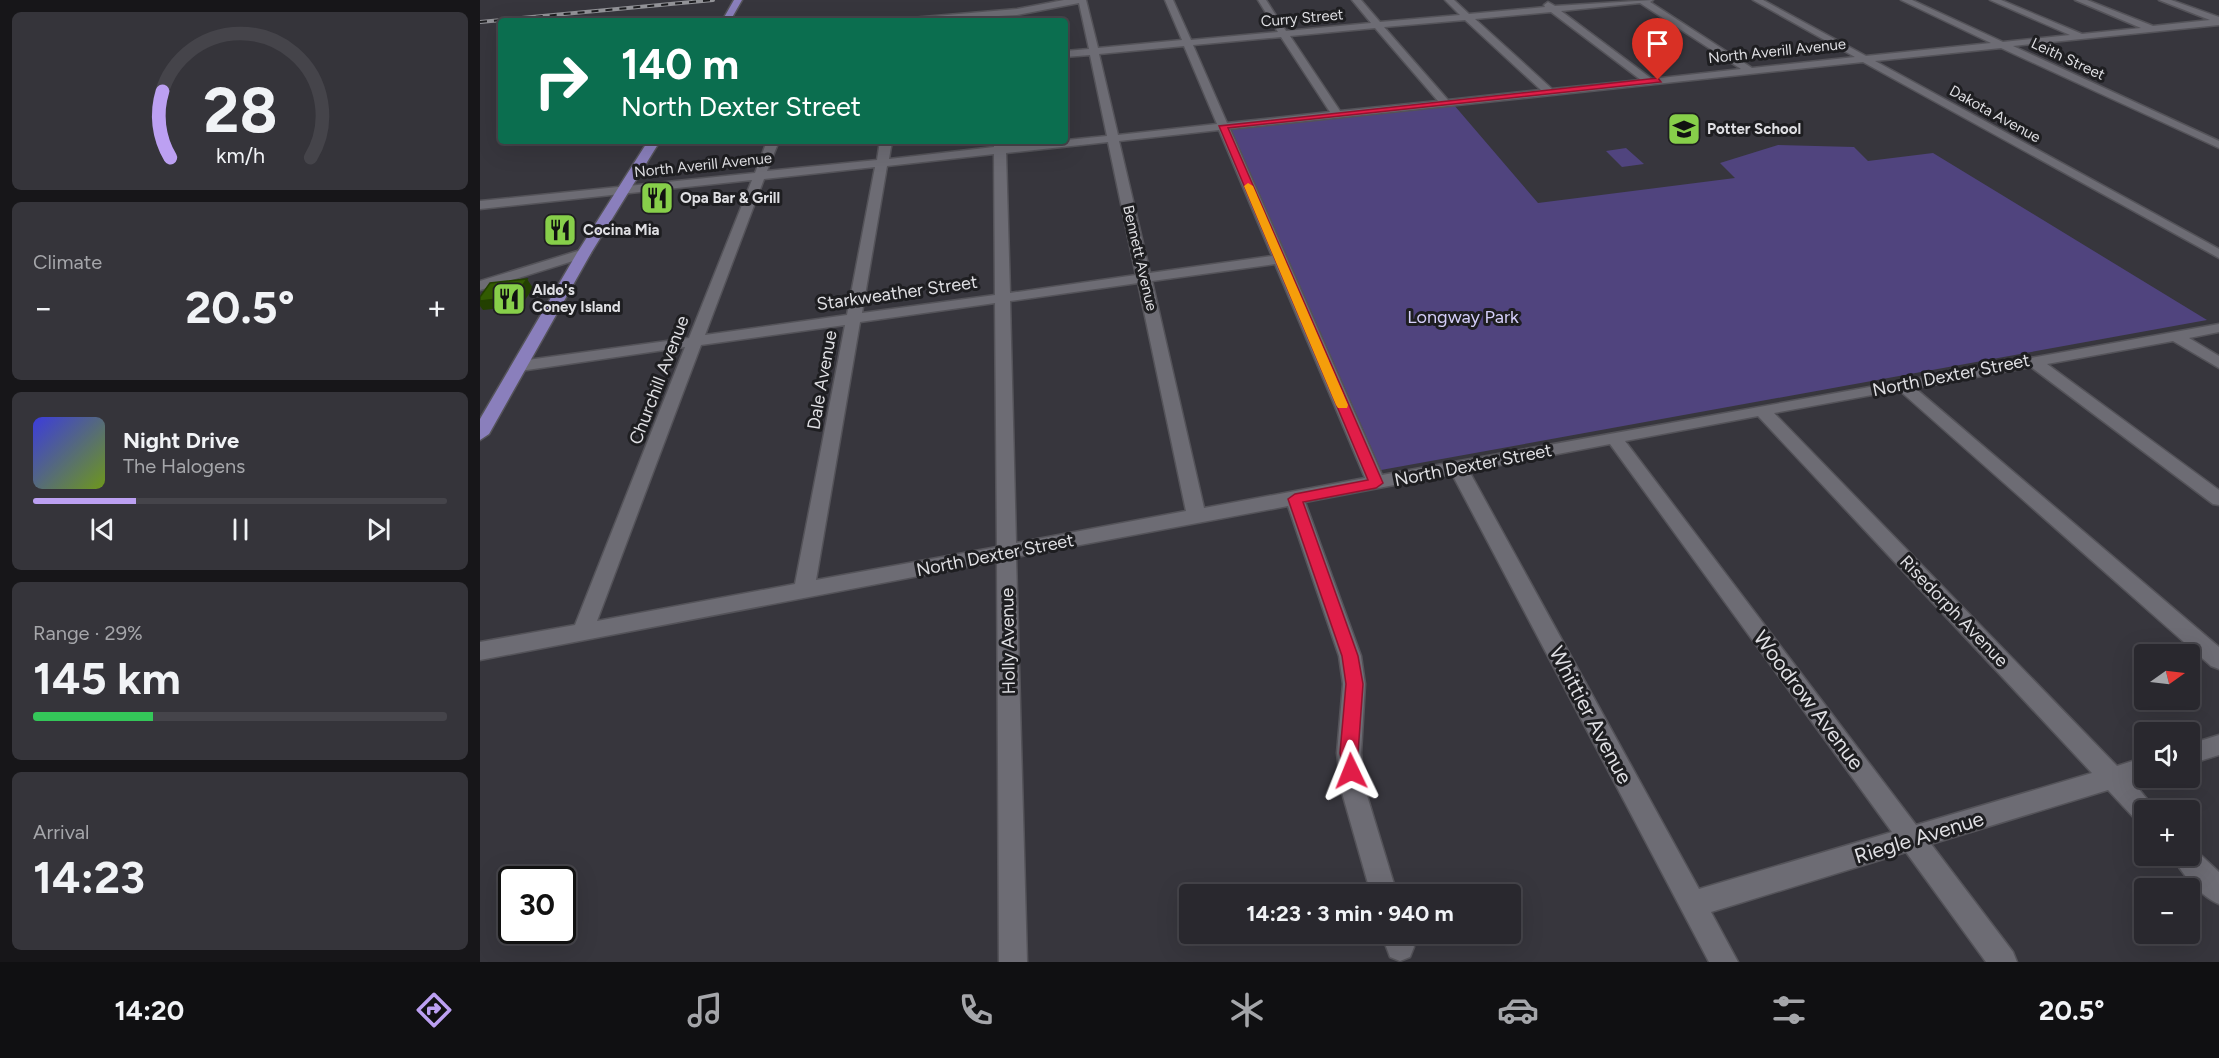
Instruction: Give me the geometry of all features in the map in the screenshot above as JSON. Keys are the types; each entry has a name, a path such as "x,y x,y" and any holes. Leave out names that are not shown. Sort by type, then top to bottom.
{"main road":[{"path":"728,18 738,0"},
{"path":"480,434 584,253 652,144"}],"street":[{"path":"976,18 997,17 1078,0"},
{"name":"Bennett Avenue","path":"1078,0 1083,2 1197,517"},
{"path":"1169,0 1376,483"},
{"path":"1262,0 1336,114"},
{"path":"1356,0 1445,103"},
{"path":"1449,0 1548,92"},
{"path":"1542,0 1649,81"},
{"path":"1642,0 1750,71"},
{"name":"Curry Street","path":"1068,54 1649,0"},
{"name":"Dakota Avenue","path":"1757,0 2219,254"},
{"name":"Leith Street","path":"1905,0 2219,145"},
{"path":"1994,0 2080,36"},
{"path":"2079,0 2152,29"},
{"path":"2163,0 2219,21"},
{"name":"North Averill Avenue","path":"1068,140 1223,126 2219,21"},
{"path":"2201,137 2219,135"},
{"name":"Churchill Avenue","path":"582,633 772,144"},
{"name":"Dale Avenue","path":"804,590 885,144"},
{"name":"North Averill Avenue","path":"480,205 882,162 1000,145"},
{"name":"Holly Avenue","path":"1000,145 1013,962"},
{"path":"480,286 584,253"},
{"name":"Starkweather Street","path":"520,366 1279,259"},
{"name":"North Dexter Street","path":"480,651 1762,410 2219,328"},
{"path":"2174,335 2219,363"},
{"path":"2032,360 2219,499"},
{"path":"1902,384 2219,660"},
{"name":"Risedorph Avenue","path":"1762,410 2134,800"},
{"name":"Woodrow Avenue","path":"1614,438 2003,962"},
{"name":"Whittier Avenue","path":"1458,468 1724,962"},
{"path":"1295,499 1350,656 1354,684 1349,753 1353,789 1381,884"},
{"path":"2200,751 2219,745"},
{"name":"Riegle Avenue","path":"1693,904 2134,771"},
{"path":"2196,866 2219,891"}],"green space":[{"name":"Longway Park","path":"1454,105 1538,203 1735,178 1720,163 1778,145 1854,147 1868,161 1933,153 2207,320 1381,470 1231,129"},
{"path":"1626,148 1644,164 1622,167 1606,151"}],"building":[{"path":"527,279 515,297 480,301 480,297 490,283"}],"railway":[{"path":"522,18 713,0"},
{"path":"480,22 498,20"}],"slow traffic":[{"path":"1248,186 1342,405"}],"place":[{"name":"Potter School","path":"1684,129"},
{"name":"Opa Bar & Grill","path":"657,198"},
{"name":"Cocina Mia","path":"560,230"},
{"name":"Aldo's Coney Island","path":"509,299"}],"route":[{"path":"1351,771 1349,753 1354,684 1350,656 1295,499 1376,483 1223,126 1658,80"}]}
